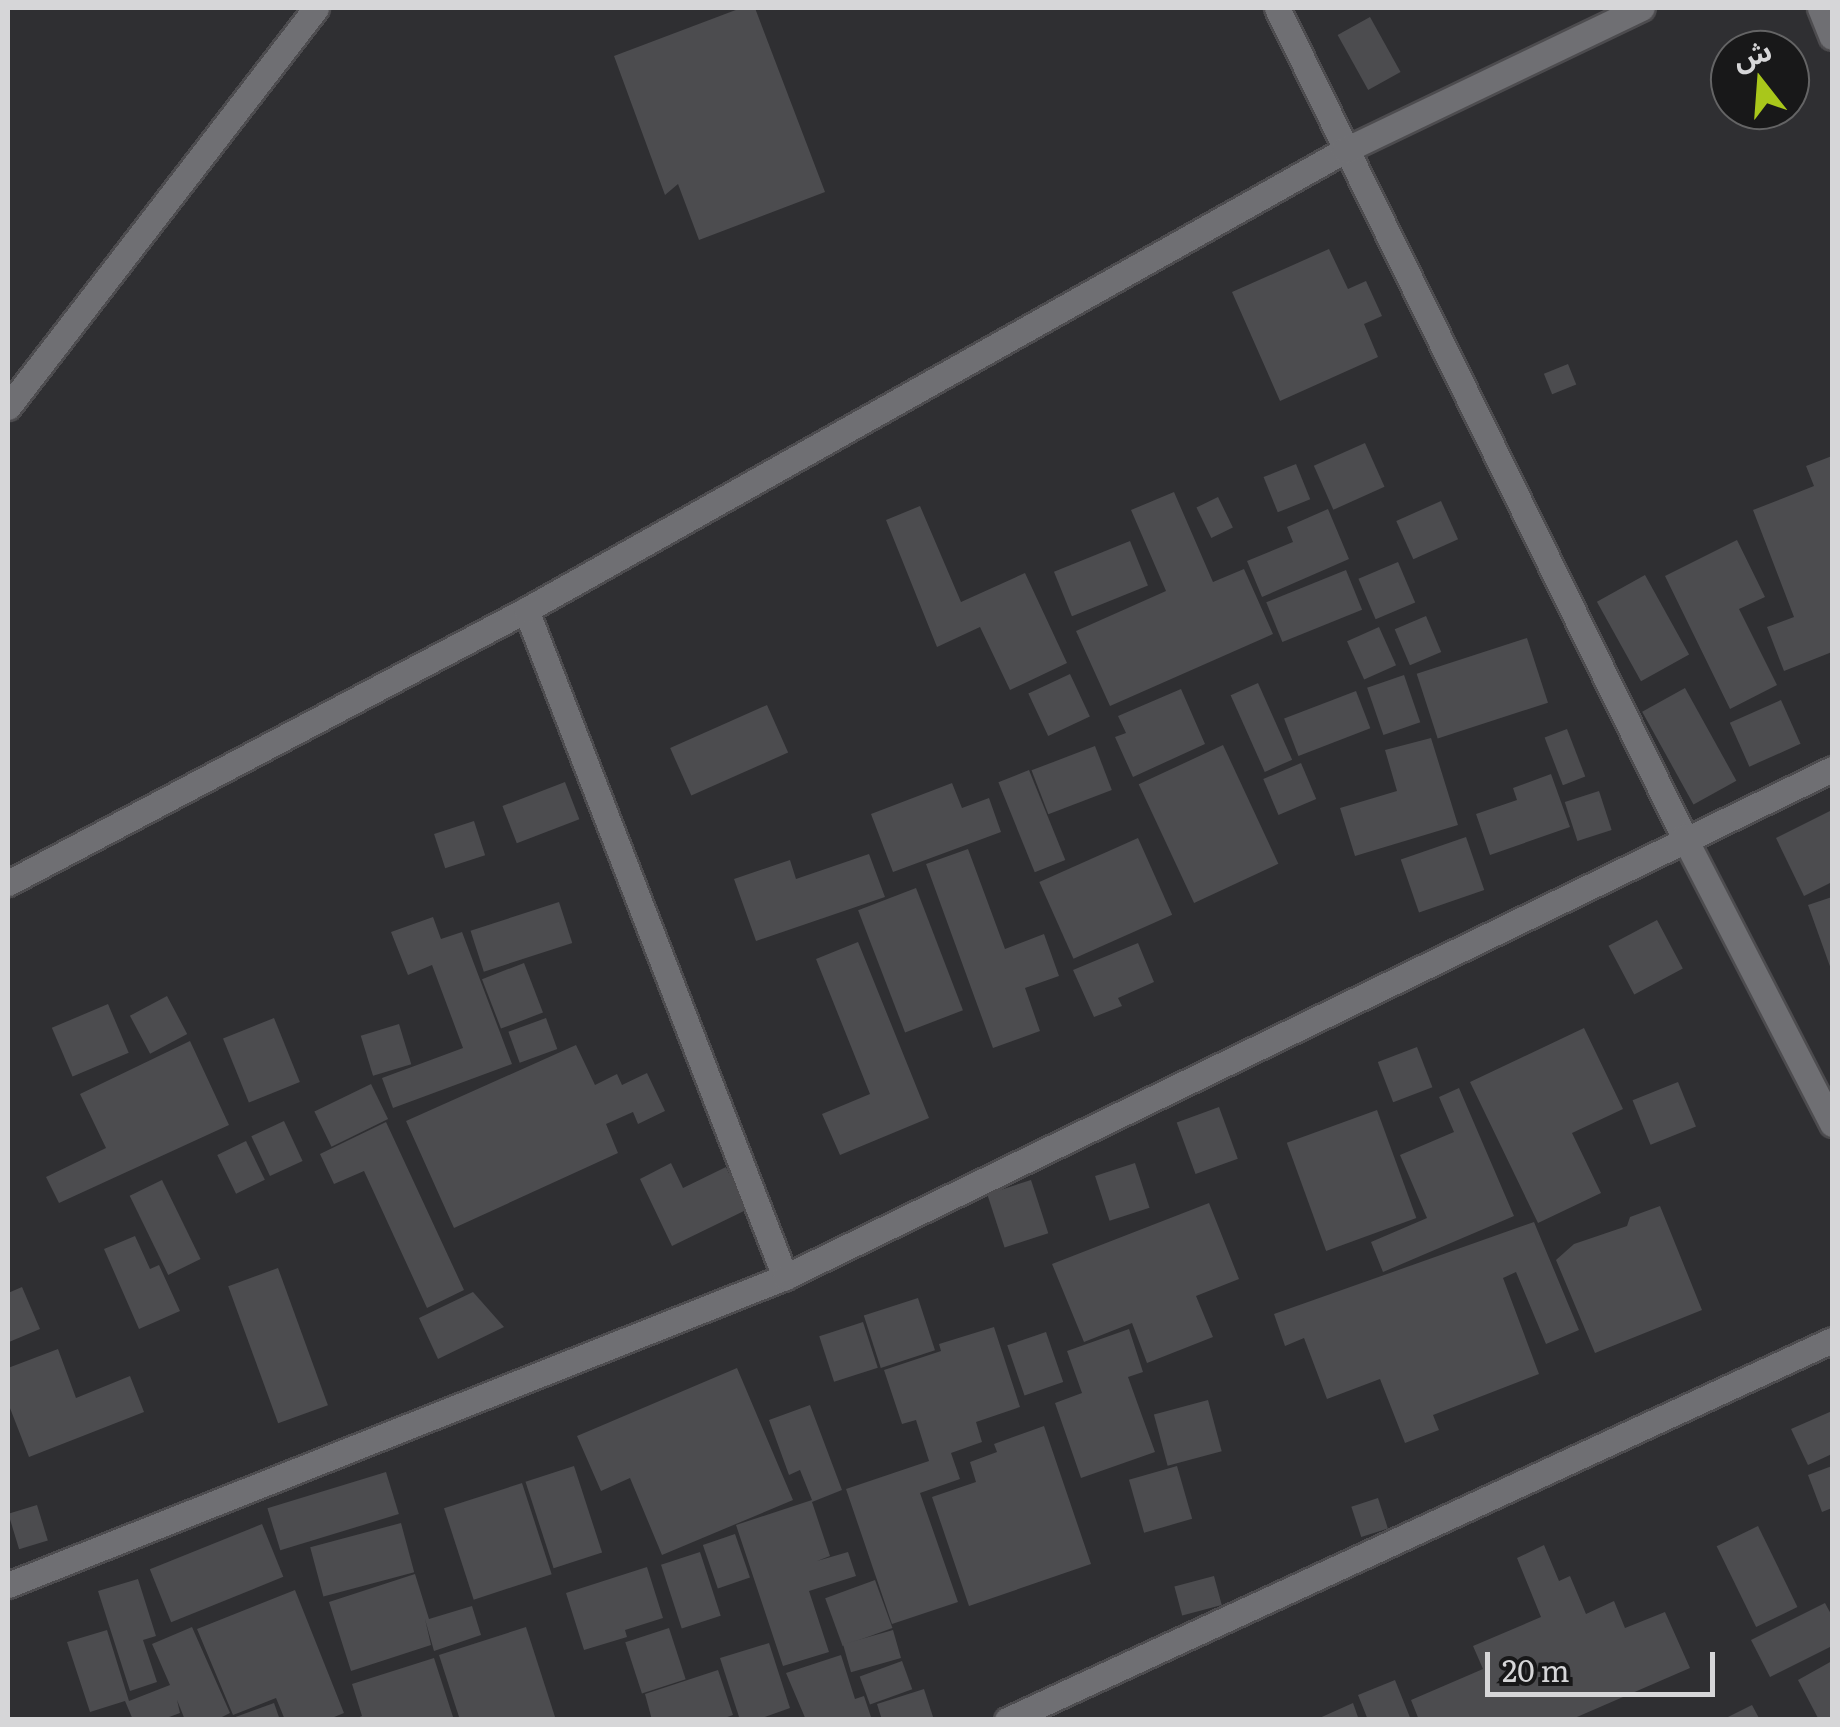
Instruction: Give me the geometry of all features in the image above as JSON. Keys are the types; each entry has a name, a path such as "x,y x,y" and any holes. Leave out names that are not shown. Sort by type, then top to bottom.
{"street":[{"path":"8,408 316,8"},
{"path":"1276,8 1684,837 1832,1124"},
{"path":"8,884 526,610 1345,150 1642,8"},
{"path":"1820,8 1832,37"},
{"path":"526,610 785,1277"},
{"path":"8,1585 785,1277 1684,837 1832,769"},
{"path":"1007,1720 1832,1340"}],"building":[{"path":"741,8 755,8 825,192 699,240 678,184 665,195 614,56"},
{"path":"1370,17 1401,72 1368,90 1338,35"},
{"path":"1329,249 1348,289 1366,281 1382,316 1364,324 1378,357 1280,401 1232,292"},
{"path":"1568,364 1576,384 1552,394 1544,374"},
{"path":"1365,443 1385,487 1333,510 1314,466"},
{"path":"1832,456 1832,652 1784,671 1767,627 1794,617 1753,510 1814,486 1806,466"},
{"path":"1296,464 1310,499 1278,512 1264,477"},
{"path":"1174,492 1213,582 1244,569 1273,634 1110,706 1076,631 1166,591 1131,510"},
{"path":"1218,497 1233,528 1211,538 1196,508"},
{"path":"1441,501 1458,539 1413,559 1396,521"},
{"path":"920,506 961,602 1025,573 1067,663 1010,690 980,627 937,647 886,520"},
{"path":"1328,509 1349,559 1262,597 1247,561 1293,542 1287,527"},
{"path":"1737,540 1765,597 1739,609 1777,685 1730,709 1665,576"},
{"path":"1130,541 1148,586 1072,616 1054,572"},
{"path":"1398,562 1415,603 1376,619 1358,579"},
{"path":"1346,570 1362,610 1282,642 1266,602"},
{"path":"1645,575 1689,655 1641,681 1597,602"},
{"path":"1426,616 1441,652 1410,665 1395,629"},
{"path":"1379,627 1396,665 1364,680 1347,641"},
{"path":"1527,638 1548,703 1438,739 1417,674"},
{"path":"1070,674 1090,717 1048,736 1028,693"},
{"path":"1404,675 1420,722 1383,735 1367,688"},
{"path":"1258,683 1292,760 1265,772 1231,695"},
{"path":"1685,688 1736,781 1694,804 1642,712"},
{"path":"1181,689 1205,744 1133,777 1115,737 1126,733 1118,716"},
{"path":"1356,691 1370,728 1298,756 1284,719"},
{"path":"1781,700 1801,744 1749,767 1730,723"},
{"path":"767,705 788,753 691,796 670,748"},
{"path":"1567,729 1585,777 1563,785 1545,738"},
{"path":"1431,738 1458,825 1355,856 1340,808 1397,791 1385,750"},
{"path":"1223,745 1278,864 1194,903 1139,784"},
{"path":"1095,746 1112,790 1048,814 1032,770"},
{"path":"1301,763 1316,799 1278,815 1263,779"},
{"path":"1029,770 1065,860 1035,872 998,782"},
{"path":"1551,774 1570,827 1490,855 1476,814 1517,800 1513,788"},
{"path":"565,782 579,819 517,843 502,806"},
{"path":"952,783 962,808 989,798 1001,832 893,872 871,814"},
{"path":"1599,791 1612,830 1577,841 1565,802"},
{"path":"1830,811 1832,882 1804,896 1776,838"},
{"path":"474,821 485,855 445,868 434,834"},
{"path":"1466,837 1484,890 1419,912 1401,859"},
{"path":"1138,838 1172,915 1074,959 1039,882"},
{"path":"968,849 1005,949 1044,934 1059,976 1025,988 1040,1031 993,1048 926,864"},
{"path":"869,854 885,897 756,941 734,879 790,860 796,879"},
{"path":"916,888 963,1010 905,1033 858,910"},
{"path":"1832,897 1832,972 1808,905"},
{"path":"559,902 572,943 484,972 471,931"},
{"path":"433,917 441,939 462,932 512,1064 393,1108 382,1078 463,1048 432,965 408,975 391,932"},
{"path":"1657,920 1683,969 1634,994 1608,946"},
{"path":"858,942 929,1118 840,1155 822,1114 870,1094 816,959"},
{"path":"1138,943 1154,982 1118,998 1122,1006 1094,1017 1073,970"},
{"path":"524,963 543,1012 501,1029 482,979"},
{"path":"167,996 187,1034 150,1054 130,1016"},
{"path":"108,1004 129,1053 73,1077 52,1028"},
{"path":"274,1018 300,1082 249,1103 223,1039"},
{"path":"546,1018 557,1049 520,1063 508,1032"},
{"path":"399,1024 411,1064 373,1076 361,1036"},
{"path":"1584,1028 1623,1109 1572,1133 1601,1193 1538,1223 1470,1082"},
{"path":"190,1041 229,1125 59,1203 46,1177 106,1148 80,1094"},
{"path":"576,1045 595,1085 617,1074 622,1085 647,1073 665,1111 638,1124 633,1112 606,1124 618,1153 454,1228 406,1121"},
{"path":"1417,1047 1432,1087 1393,1102 1378,1062"},
{"path":"1678,1082 1696,1127 1651,1145 1633,1100"},
{"path":"371,1084 388,1119 331,1147 314,1112"},
{"path":"1459,1088 1514,1216 1383,1272 1371,1242 1427,1218 1400,1155 1454,1132 1439,1097"},
{"path":"1219,1107 1238,1159 1196,1174 1177,1122"},
{"path":"1377,1110 1416,1218 1326,1251 1287,1143"},
{"path":"284,1121 303,1161 270,1176 251,1136"},
{"path":"386,1122 464,1290 427,1308 364,1171 334,1184 320,1154"},
{"path":"246,1141 265,1180 236,1194 217,1155"},
{"path":"671,1163 683,1188 726,1167 746,1210 672,1246 640,1179"},
{"path":"1135,1163 1150,1208 1110,1221 1095,1176"},
{"path":"162,1180 201,1259 168,1275 130,1196"},
{"path":"1031,1180 1048,1233 1005,1247 987,1194"},
{"path":"1209,1203 1239,1279 1196,1296 1213,1337 1147,1363 1132,1323 1084,1342 1052,1264"},
{"path":"1660,1206 1702,1310 1595,1353 1556,1260 1574,1244 1627,1226 1630,1217"},
{"path":"1534,1222 1579,1330 1546,1344 1516,1272 1503,1278 1539,1374 1433,1415 1439,1430 1405,1443 1380,1379 1327,1399 1304,1338 1285,1346 1274,1314"},
{"path":"135,1236 150,1269 159,1265 180,1311 139,1329 104,1249"},
{"path":"278,1268 328,1405 278,1423 228,1286"},
{"path":"22,1287 40,1329 9,1342 8,1293"},
{"path":"473,1292 504,1327 438,1359 419,1318"},
{"path":"918,1298 935,1350 881,1368 864,1316"},
{"path":"863,1322 878,1368 834,1382 819,1336"},
{"path":"994,1327 1020,1407 976,1422 982,1442 951,1453 960,1479 920,1493 958,1602 892,1624 846,1489 929,1461 916,1420 902,1424 884,1370 941,1351 939,1344"},
{"path":"1129,1329 1143,1372 1128,1377 1155,1452 1081,1478 1055,1403 1082,1393 1067,1351"},
{"path":"1046,1332 1063,1382 1024,1395 1007,1345"},
{"path":"58,1349 76,1398 130,1376 144,1412 29,1457 8,1403 8,1368"},
{"path":"737,1368 793,1500 662,1555 630,1478 601,1491 577,1436"},
{"path":"1208,1400 1222,1451 1168,1466 1154,1414"},
{"path":"810,1405 842,1490 812,1502 830,1556 817,1561 848,1552 856,1576 809,1591 829,1652 783,1666 736,1525 812,1500 800,1470 789,1475 769,1420"},
{"path":"1832,1411 1832,1454 1808,1465 1791,1429"},
{"path":"1044,1426 1091,1564 969,1606 932,1497 976,1482 970,1462 997,1452 994,1444"},
{"path":"574,1466 602,1553 554,1568 525,1482"},
{"path":"1177,1466 1192,1519 1144,1533 1129,1480"},
{"path":"1832,1466 1832,1508 1822,1512 1808,1475"},
{"path":"386,1472 399,1514 280,1550 267,1508"},
{"path":"522,1483 552,1574 474,1600 444,1508"},
{"path":"1378,1498 1388,1528 1361,1537 1351,1507"},
{"path":"37,1505 48,1540 19,1549 8,1514"},
{"path":"401,1523 414,1572 323,1597 310,1547"},
{"path":"262,1524 283,1577 171,1622 150,1569"},
{"path":"1758,1526 1797,1607 1756,1627 1717,1546"},
{"path":"735,1534 750,1577 718,1589 703,1545"},
{"path":"1544,1545 1559,1581 1570,1576 1586,1614 1614,1601 1625,1628 1665,1612 1690,1668 1570,1720 1419,1720 1411,1700 1483,1669 1473,1646 1541,1617 1517,1558"},
{"path":"700,1552 721,1616 682,1628 661,1565"},
{"path":"647,1567 663,1618 625,1630 627,1637 584,1650 566,1593"},
{"path":"415,1574 429,1619 472,1606 481,1635 434,1651 425,1619 431,1645 351,1671 329,1602"},
{"path":"1214,1576 1222,1605 1182,1616 1174,1587"},
{"path":"138,1579 156,1636 143,1640 157,1682 130,1691 98,1591"},
{"path":"875,1580 892,1628 843,1646 825,1598"},
{"path":"295,1590 344,1713 327,1720 285,1720 276,1698 233,1715 197,1629"},
{"path":"1825,1603 1832,1616 1832,1646 1770,1677 1751,1640"},
{"path":"192,1627 230,1713 216,1720 185,1720 177,1700 180,1713 161,1720 133,1720 125,1701 90,1712 67,1642 107,1630 129,1701 170,1685 152,1644"},
{"path":"526,1627 556,1720 460,1720 439,1655"},
{"path":"669,1628 686,1679 642,1694 625,1642"},
{"path":"893,1630 901,1658 851,1672 843,1644"},
{"path":"769,1643 790,1708 756,1720 740,1720 720,1658"},
{"path":"841,1655 855,1699 864,1696 872,1720 806,1720 786,1673"},
{"path":"434,1658 454,1720 352,1720 362,1716 352,1684"},
{"path":"902,1661 912,1689 870,1705 860,1676"},
{"path":"1832,1661 1832,1718 1819,1720 1798,1680"},
{"path":"718,1670 733,1715 719,1720 652,1720 645,1694"},
{"path":"1395,1680 1411,1720 1368,1720 1358,1695"},
{"path":"924,1689 934,1720 882,1720 877,1704"},
{"path":"274,1703 280,1720 230,1720 230,1719"},
{"path":"1353,1703 1359,1720 1315,1720"},
{"path":"1752,1705 1760,1720 1722,1720"}]}
